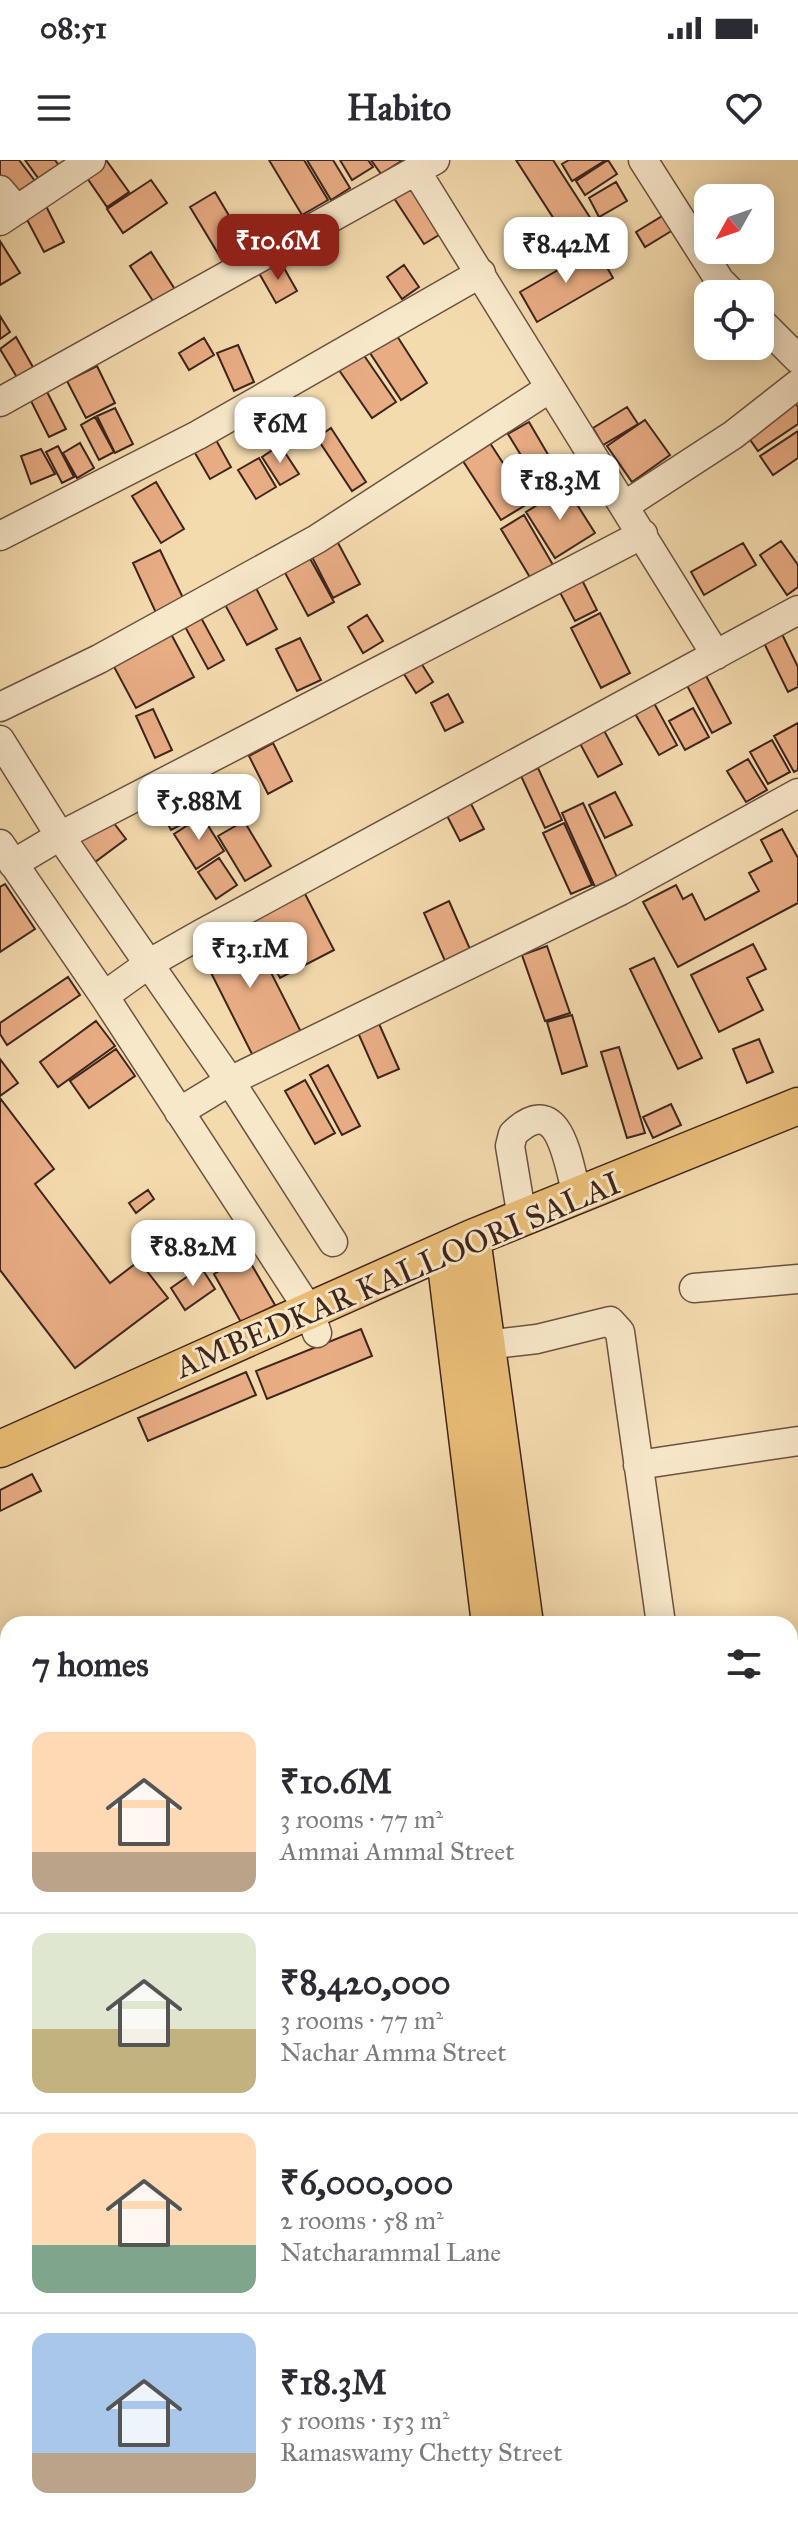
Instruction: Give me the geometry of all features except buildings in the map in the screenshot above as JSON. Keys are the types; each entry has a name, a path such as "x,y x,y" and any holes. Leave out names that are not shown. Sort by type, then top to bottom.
{"main road":[{"name":"AMBEDKAR KALLOORI SALAI","path":"458,1257 522,1218 798,1106"},
{"name":"AMBEDKAR KALLOORI SALAI","path":"0,1449 313,1321 458,1257 798,1131"},
{"path":"458,1257 486,1345 524,1616"},
{"path":"458,1257 489,1616"},
{"name":"AMBEDKAR KALLOORI SALAI","path":"0,1471 313,1321"}],"street":[{"path":"6,207 91,160"},
{"path":"643,160 722,280"},
{"path":"0,402 425,166 481,273 716,655"},
{"path":"0,536 198,435 481,273"},
{"path":"774,335 798,359"},
{"path":"624,506 733,435 798,384"},
{"path":"5,694 99,659 317,539 550,388"},
{"path":"313,1321 104,996 7,854 60,836 643,534"},
{"path":"104,996 150,963 798,610"},
{"path":"0,740 60,836 230,1081 333,1242"},
{"path":"179,1112 230,1081 620,891 798,793"},
{"path":"522,1218 510,1146 513,1134 539,1118 550,1121 559,1133 577,1195"},
{"path":"694,1288 798,1279"},
{"path":"486,1345 537,1339 610,1321 620,1332 660,1616"},
{"path":"638,1465 798,1441"}]}
